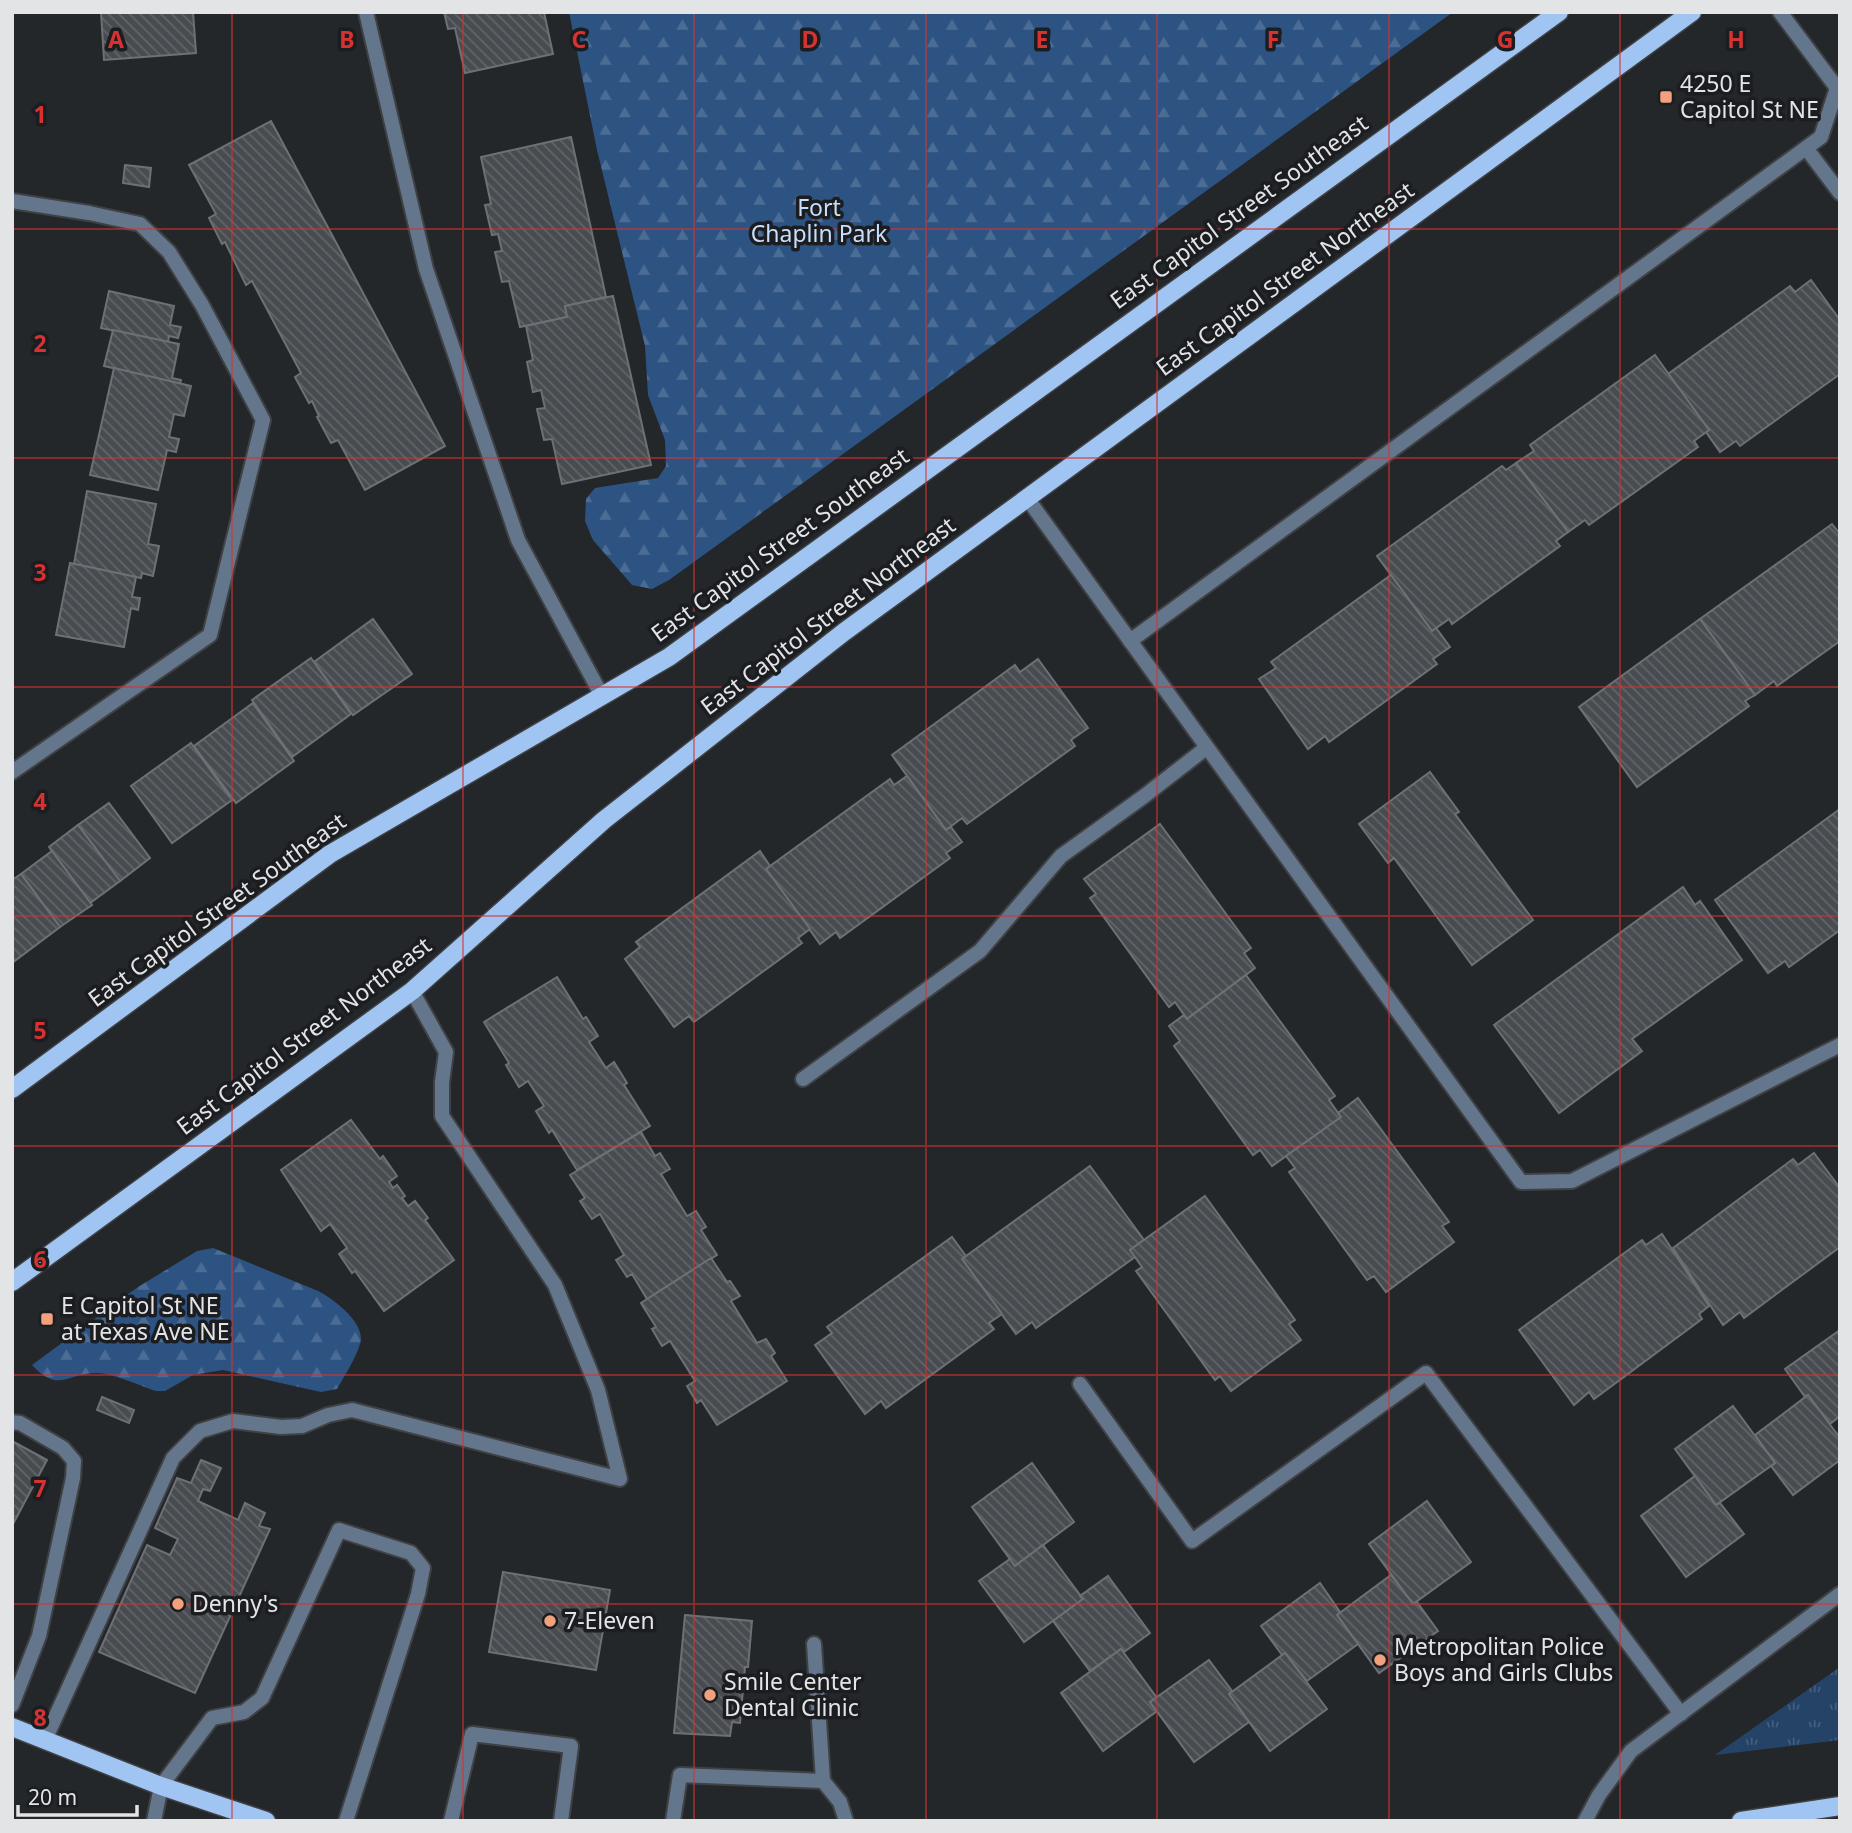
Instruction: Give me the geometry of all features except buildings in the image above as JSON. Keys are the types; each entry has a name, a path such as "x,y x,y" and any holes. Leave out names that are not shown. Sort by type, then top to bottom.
{"main road":[{"name":"East Capitol Street Southeast","path":"12,1089 330,855 669,657 1559,12"},
{"name":"East Capitol Street Northeast","path":"12,1282 412,991 604,820 844,632 1692,12"},
{"path":"12,1727 161,1786 266,1821"},
{"path":"1741,1821 1821,1815 1840,1806"}],"street":[{"path":"366,12 426,269 518,540 602,696"},
{"path":"1130,641 1821,137 1837,88 1780,12"},
{"path":"1806,148 1840,193"},
{"path":"12,201 140,224 169,252 189,284 263,421 210,635 12,772"},
{"path":"1027,498 1521,1182 1572,1181 1840,1045"},
{"path":"803,1079 980,951 1061,856 1206,748"},
{"path":"45,1740 173,1458 200,1431 233,1421 281,1427 302,1426 328,1415 352,1410 620,1479 598,1390 555,1285 442,1116 442,1082 446,1052 412,991"},
{"path":"1080,1384 1192,1541 1426,1373 1681,1714"},
{"path":"12,1422 20,1423 63,1448 74,1461 73,1478 39,1636 12,1705"},
{"path":"154,1821 161,1786 212,1718 244,1712 262,1698 339,1530 411,1553 423,1568 418,1594 346,1821"},
{"path":"1585,1821 1599,1795 1631,1751 1840,1594"},
{"path":"814,1644 823,1781 840,1802 846,1821"},
{"path":"451,1821 472,1734 571,1746 561,1821"},
{"path":"673,1821 680,1775 823,1781"}],"green space":[{"name":"Fort Chaplin Park","path":"569,12 1453,12 669,580 652,589 632,585 593,540 585,521 586,499 595,488 658,478 666,466 665,440 648,395 645,346 597,150"},
{"path":"213,1248 318,1291 348,1313 359,1328 360,1344 337,1389 321,1392 223,1370 193,1375 165,1391 156,1391 118,1377 97,1373 56,1380 41,1374 32,1365 138,1287 197,1251"},
{"path":"1840,1667 1840,1740 1715,1755"}],"place":[{"name":"4250 E Capitol St NE","path":"1666,97"},
{"name":"E Capitol St NE at Texas Ave NE","path":"47,1319"},
{"name":"Denny's","path":"178,1604"},
{"name":"7-Eleven","path":"550,1621"},
{"name":"Metropolitan Police Boys and Girls Clubs","path":"1380,1660"},
{"name":"Smile Center Dental Clinic","path":"710,1695"}]}
